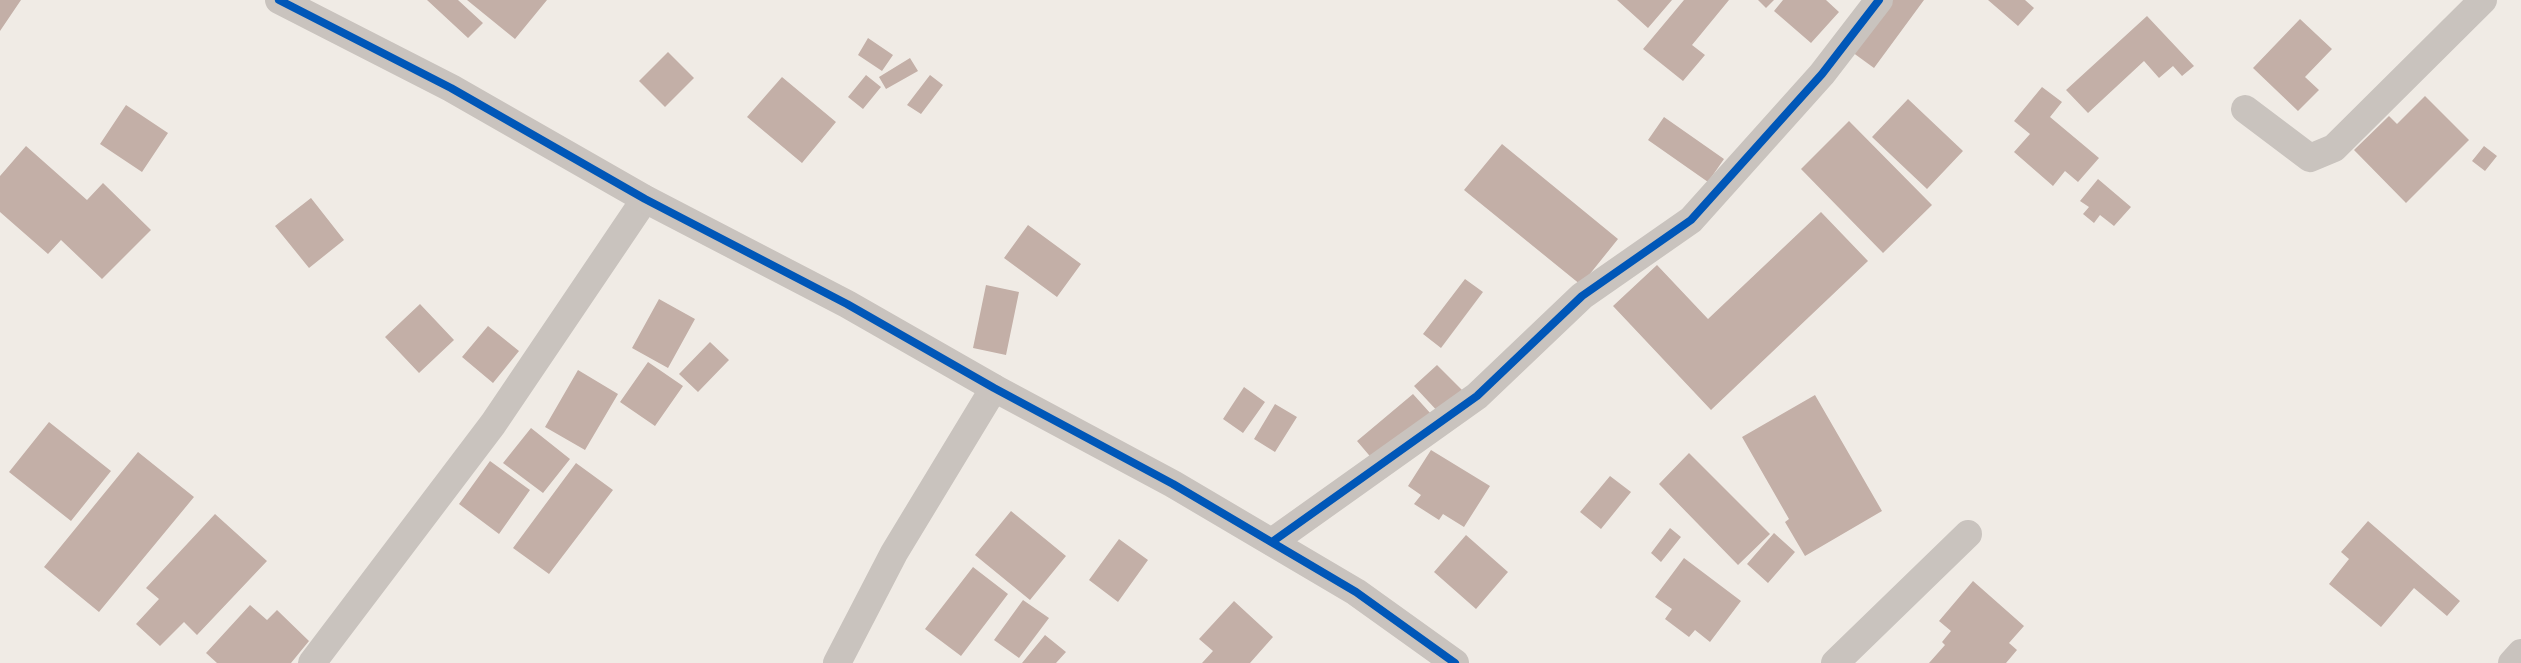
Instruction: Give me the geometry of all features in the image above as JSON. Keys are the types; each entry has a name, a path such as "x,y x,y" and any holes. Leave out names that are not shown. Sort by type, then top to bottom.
{"street":[{"path":"279,0 451,88 644,199 847,304 994,388 1173,484 1356,592 1455,663"},
{"path":"1272,542 1477,396 1582,296 1691,220 1822,74 1879,0"},
{"path":"2245,109 2310,158 2334,148 2483,0"},
{"path":"312,663 493,424 644,199"},
{"path":"837,663 894,553 994,388"},
{"path":"1835,663 1968,534"},
{"path":"2512,663 2521,653"}],"building":[{"path":"0,0 21,0 0,31"},
{"path":"427,0 458,0 483,23 468,38"},
{"path":"467,0 547,0 515,39"},
{"path":"1617,0 1672,0 1648,28"},
{"path":"1684,0 1729,0 1692,45 1705,55 1683,81 1643,49"},
{"path":"1758,0 1774,0 1766,8"},
{"path":"1783,0 1826,0 1839,12 1811,43 1774,11"},
{"path":"1890,0 1924,0 1874,68 1852,52"},
{"path":"1988,0 2025,0 2034,8 2018,26"},
{"path":"2147,16 2194,66 2182,76 2173,66 2159,78 2144,61 2088,113 2066,90"},
{"path":"2300,19 2332,49 2305,77 2319,90 2298,111 2253,68"},
{"path":"868,38 893,55 882,71 858,55"},
{"path":"668,52 694,78 665,107 639,81"},
{"path":"910,58 918,71 886,89 879,77"},
{"path":"866,75 881,87 863,109 848,97"},
{"path":"930,75 943,85 921,114 907,105"},
{"path":"782,77 836,122 802,163 747,117"},
{"path":"2042,87 2062,102 2050,117 2099,158 2078,182 2065,171 2053,186 2014,152 2030,134 2014,121"},
{"path":"2425,96 2469,140 2406,203 2354,150 2389,116 2397,124"},
{"path":"1908,99 1963,151 1927,189 1872,137"},
{"path":"126,105 168,133 142,172 100,144"},
{"path":"1664,117 1724,159 1708,182 1648,140"},
{"path":"1849,121 1932,205 1883,253 1801,169"},
{"path":"1502,144 1618,239 1581,285 1464,190"},
{"path":"26,146 87,200 103,183 151,230 102,279 61,240 48,254 0,212 0,176"},
{"path":"2484,146 2497,156 2485,171 2472,161"},
{"path":"2098,179 2131,207 2114,226 2100,215 2094,223 2083,214 2089,207 2080,201"},
{"path":"311,198 344,240 309,268 275,226"},
{"path":"1821,212 1868,261 1711,410 1613,306 1657,265 1708,319"},
{"path":"1028,225 1081,264 1057,297 1004,258"},
{"path":"1465,279 1483,292 1441,348 1423,334"},
{"path":"986,285 1019,292 1006,355 973,348"},
{"path":"659,299 695,319 668,368 632,348"},
{"path":"420,304 454,340 419,373 385,337"},
{"path":"488,326 519,351 493,383 462,357"},
{"path":"710,342 729,360 698,392 679,374"},
{"path":"648,362 683,386 655,426 620,402"},
{"path":"1437,365 1465,393 1441,415 1414,386"},
{"path":"578,370 618,394 585,450 545,427"},
{"path":"1244,387 1265,402 1243,433 1223,419"},
{"path":"1413,394 1431,414 1374,461 1357,441"},
{"path":"1815,395 1882,511 1805,556 1785,522 1789,519 1742,437"},
{"path":"1275,404 1297,417 1275,452 1254,439"},
{"path":"49,422 111,471 71,521 9,472"},
{"path":"531,428 570,459 543,493 503,463"},
{"path":"1431,450 1490,486 1464,527 1443,514 1439,520 1414,504 1421,495 1408,486"},
{"path":"138,452 194,497 99,612 44,567"},
{"path":"1689,453 1770,534 1738,565 1659,484"},
{"path":"490,461 530,490 499,534 459,504"},
{"path":"576,463 613,490 549,574 513,548"},
{"path":"1610,476 1631,492 1601,529 1580,512"},
{"path":"1011,511 1066,556 1030,600 975,555"},
{"path":"215,514 267,561 197,635 184,622 160,646 136,624 159,599 146,588"},
{"path":"2368,521 2460,601 2447,616 2414,588 2381,627 2329,584 2349,559 2341,552"},
{"path":"1670,528 1681,537 1661,562 1651,553"},
{"path":"1774,533 1795,552 1768,583 1747,564"},
{"path":"1466,535 1508,572 1476,609 1434,572"},
{"path":"1119,539 1148,560 1118,602 1089,580"},
{"path":"1684,558 1741,601 1710,642 1695,630 1689,637 1665,619 1672,609 1655,597"},
{"path":"973,567 1008,594 961,656 925,629"},
{"path":"1973,581 2024,626 2009,643 2017,650 2006,663 1929,663 1945,645 1942,642 1951,631 1939,621"},
{"path":"1023,600 1049,618 1019,658 994,640"},
{"path":"1234,601 1273,637 1250,663 1202,663 1213,651 1199,639"},
{"path":"250,605 267,620 277,610 309,641 291,663 217,663 206,653"},
{"path":"1045,635 1066,652 1056,663 1022,663"}],"cycle path":[{"path":"279,0 451,88 645,199 847,304 994,388 1173,484 1356,592 1455,663"},
{"path":"1272,542 1477,396 1582,296 1691,220 1822,74 1879,0"}]}
